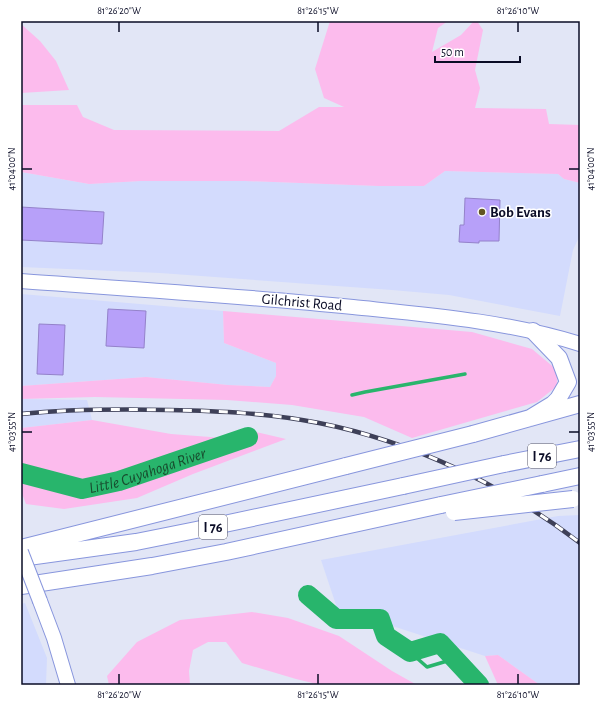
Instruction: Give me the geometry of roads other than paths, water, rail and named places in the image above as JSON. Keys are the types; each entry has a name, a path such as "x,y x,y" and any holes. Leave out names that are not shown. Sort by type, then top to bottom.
{"highway":[{"path":"530,418 553,404 558,399 568,382 559,358 533,331"},
{"path":"21,548 473,434 580,404"},
{"name":"I 76","path":"21,558 129,543 196,530 580,449"},
{"name":"I 76","path":"21,586 152,566 226,552 382,518 448,508 580,476"},
{"path":"448,508 577,499"}],"main road":[{"name":"Gilchrist Road","path":"21,281 306,302 455,317 533,331 580,344"},
{"path":"21,552 54,638 68,685"}],"waterway":[{"name":"Little Cuyahoga River","path":"352,395 465,374"},
{"name":"Little Cuyahoga River","path":"21,473 82,489 119,481 248,437"},
{"name":"Little Cuyahoga River","path":"308,595 336,619 380,619 386,636 410,652 440,643 479,685"},
{"name":"Little Cuyahoga River","path":"410,652 427,667 454,659"}],"railway":[{"path":"21,414 95,410 188,410 263,415 319,423 354,431 388,441 456,468 521,503 580,543"}],"place":[{"name":"Bob Evans","path":"482,212"}]}
